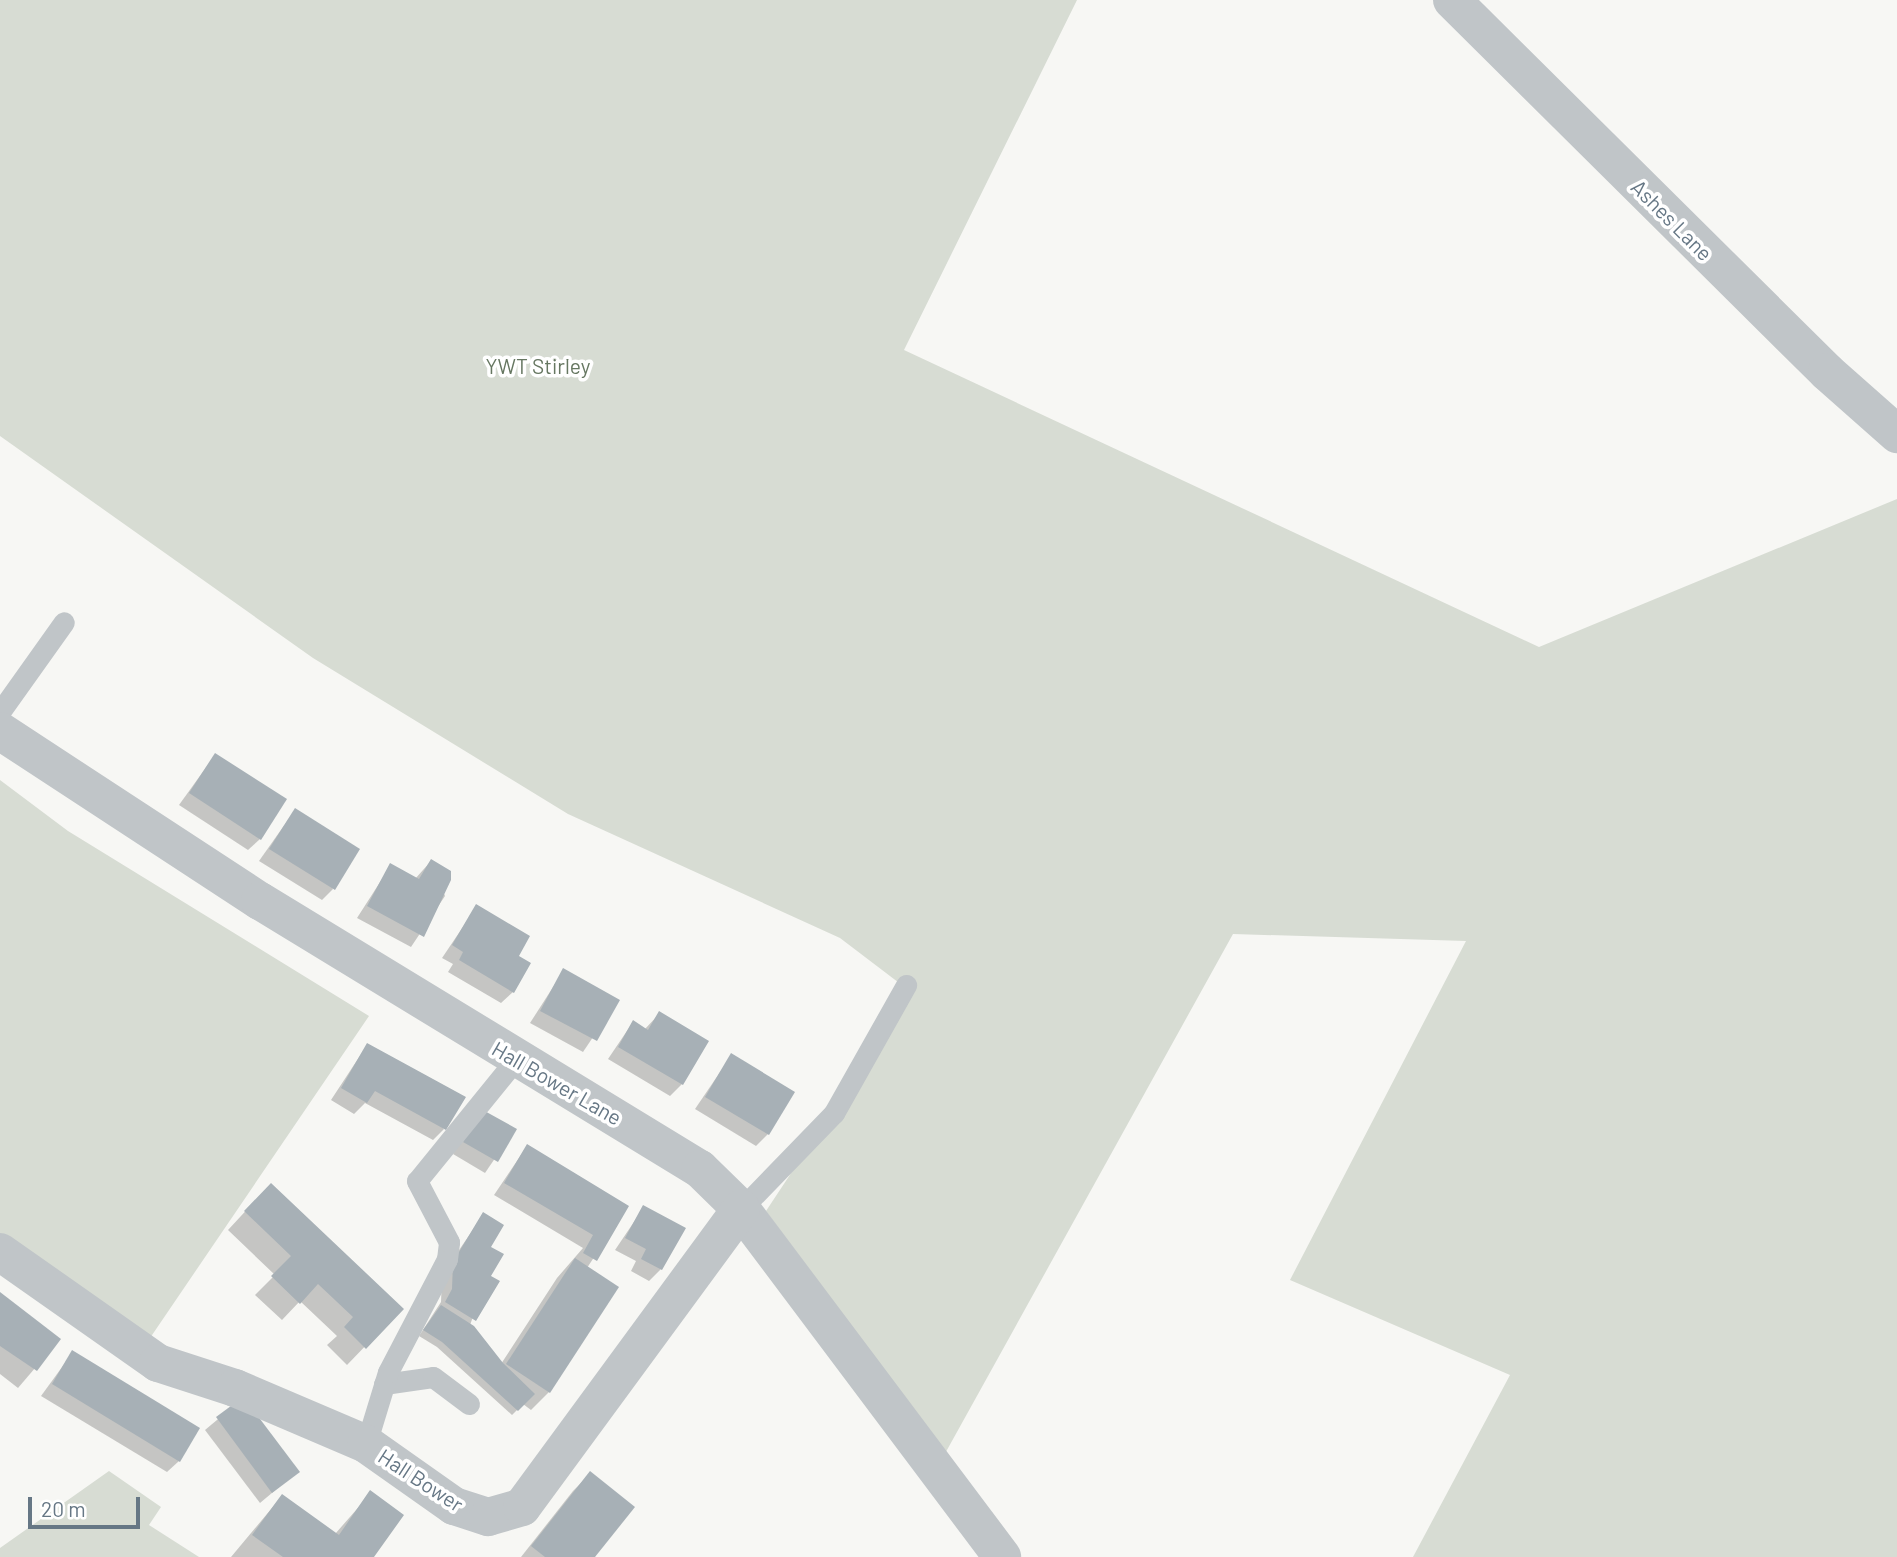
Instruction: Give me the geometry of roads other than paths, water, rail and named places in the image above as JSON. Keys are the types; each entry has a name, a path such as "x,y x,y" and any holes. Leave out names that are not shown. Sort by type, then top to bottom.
{"street":[{"name":"Ashes Lane","path":"1452,0 1817,362 1897,434"},
{"name":"Hall Bower Lane","path":"0,731 260,901 701,1169 741,1209 1002,1557"},
{"name":"Hall Bower","path":"0,1252 158,1363 234,1388 366,1444 454,1507 488,1517 522,1507 741,1209"}],"lane":[{"path":"0,712 64,622"},
{"path":"741,1209 835,1113 906,985"},
{"path":"366,1444 384,1384 447,1259 449,1242 417,1181 516,1059"},
{"path":"384,1384 433,1377 469,1404"}],"park label":[{"name":"YWT Stirley","path":"538,366"}]}
